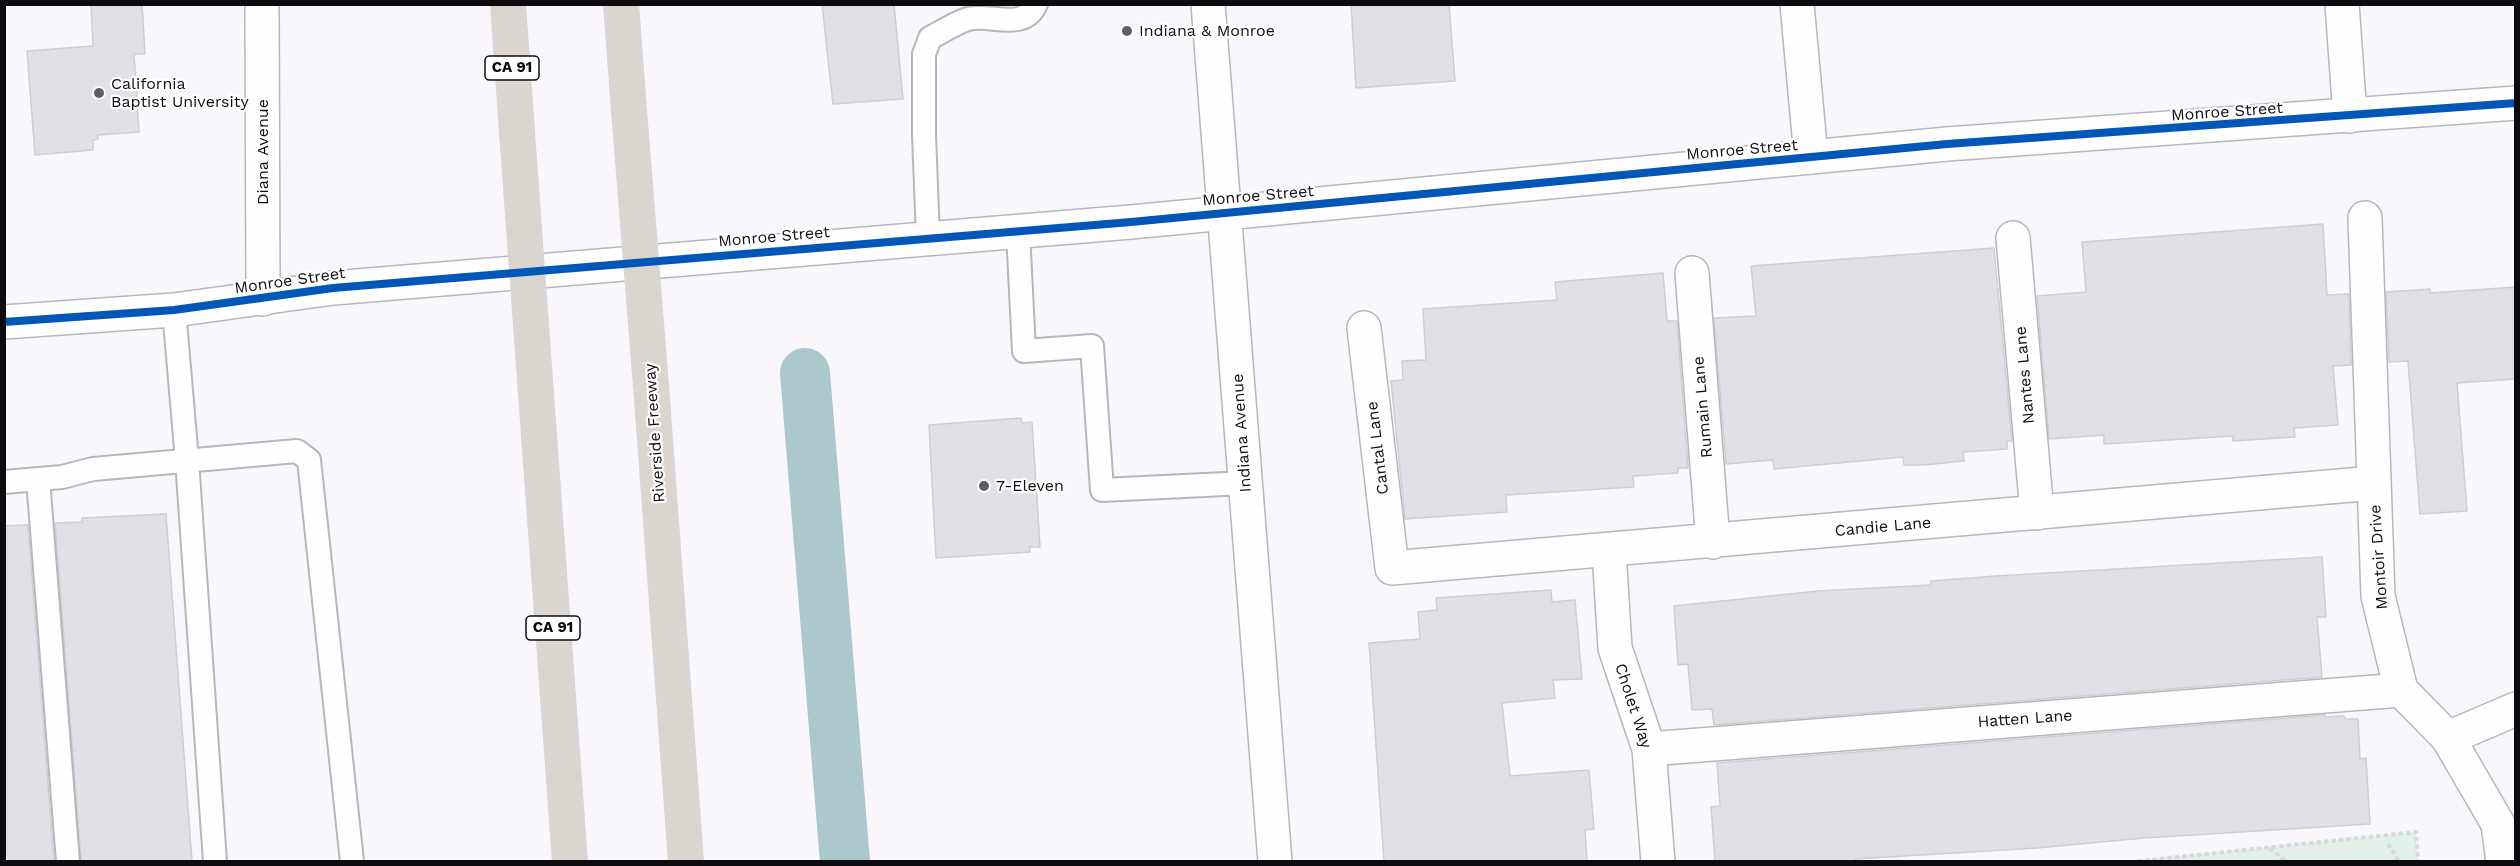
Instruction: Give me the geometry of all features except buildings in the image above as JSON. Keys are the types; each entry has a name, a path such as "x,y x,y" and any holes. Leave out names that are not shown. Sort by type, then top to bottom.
{"highway":[{"name":"CA 91","path":"508,4 570,861"},
{"name":"Riverside Freeway","path":"621,4 686,861"}],"street":[{"name":"Diana Avenue","path":"262,4 263,299"},
{"name":"Indiana Avenue","path":"1208,4 1275,861"},
{"path":"1797,4 1810,157"},
{"path":"2342,4 2350,116"},
{"name":"Monroe Street","path":"4,322 174,310 333,288 1018,232 1947,144 2516,103"},
{"name":"Montoir Drive","path":"2366,218 2378,596 2401,690"},
{"name":"Nantes Lane","path":"2013,238 2037,513"},
{"name":"Rumain Lane","path":"1692,273 1713,542"},
{"name":"Cantal Lane","path":"1364,328 1392,568"},
{"name":"Candie Lane","path":"1392,568 2374,483"},
{"name":"Cholet Way","path":"1609,551 1615,648 1649,749 1658,861"},
{"path":"2401,690 2448,738 2498,824 2503,861"},
{"name":"Hatten Lane","path":"1649,749 2401,690"},
{"path":"2448,738 2516,709"}],"lane":[{"path":"928,238 924,54 930,38 969,19 1020,20 1033,11 1036,4"},
{"path":"1018,232 1024,351 1092,346 1102,490 1246,483"},
{"path":"174,310 187,460 215,861"},
{"path":"4,482 62,477 93,469 297,451 309,460 352,861"},
{"path":"38,479 68,861"}],"path":[{"path":"2130,861 2416,832 2418,861"},
{"path":"2388,844 2400,861"},
{"path":"2269,848 2286,861"}],"shaded area":[{"path":"2416,832 2418,861 2130,861"}],"waterway":[{"path":"805,373 845,862"}],"cycle path":[{"path":"4,322 174,310 333,288 1131,222 1947,144 2516,103"}],"place":[{"name":"Indiana & Monroe","path":"1127,31"},
{"name":"California Baptist University","path":"99,93"},
{"name":"7-Eleven","path":"984,486"}]}
